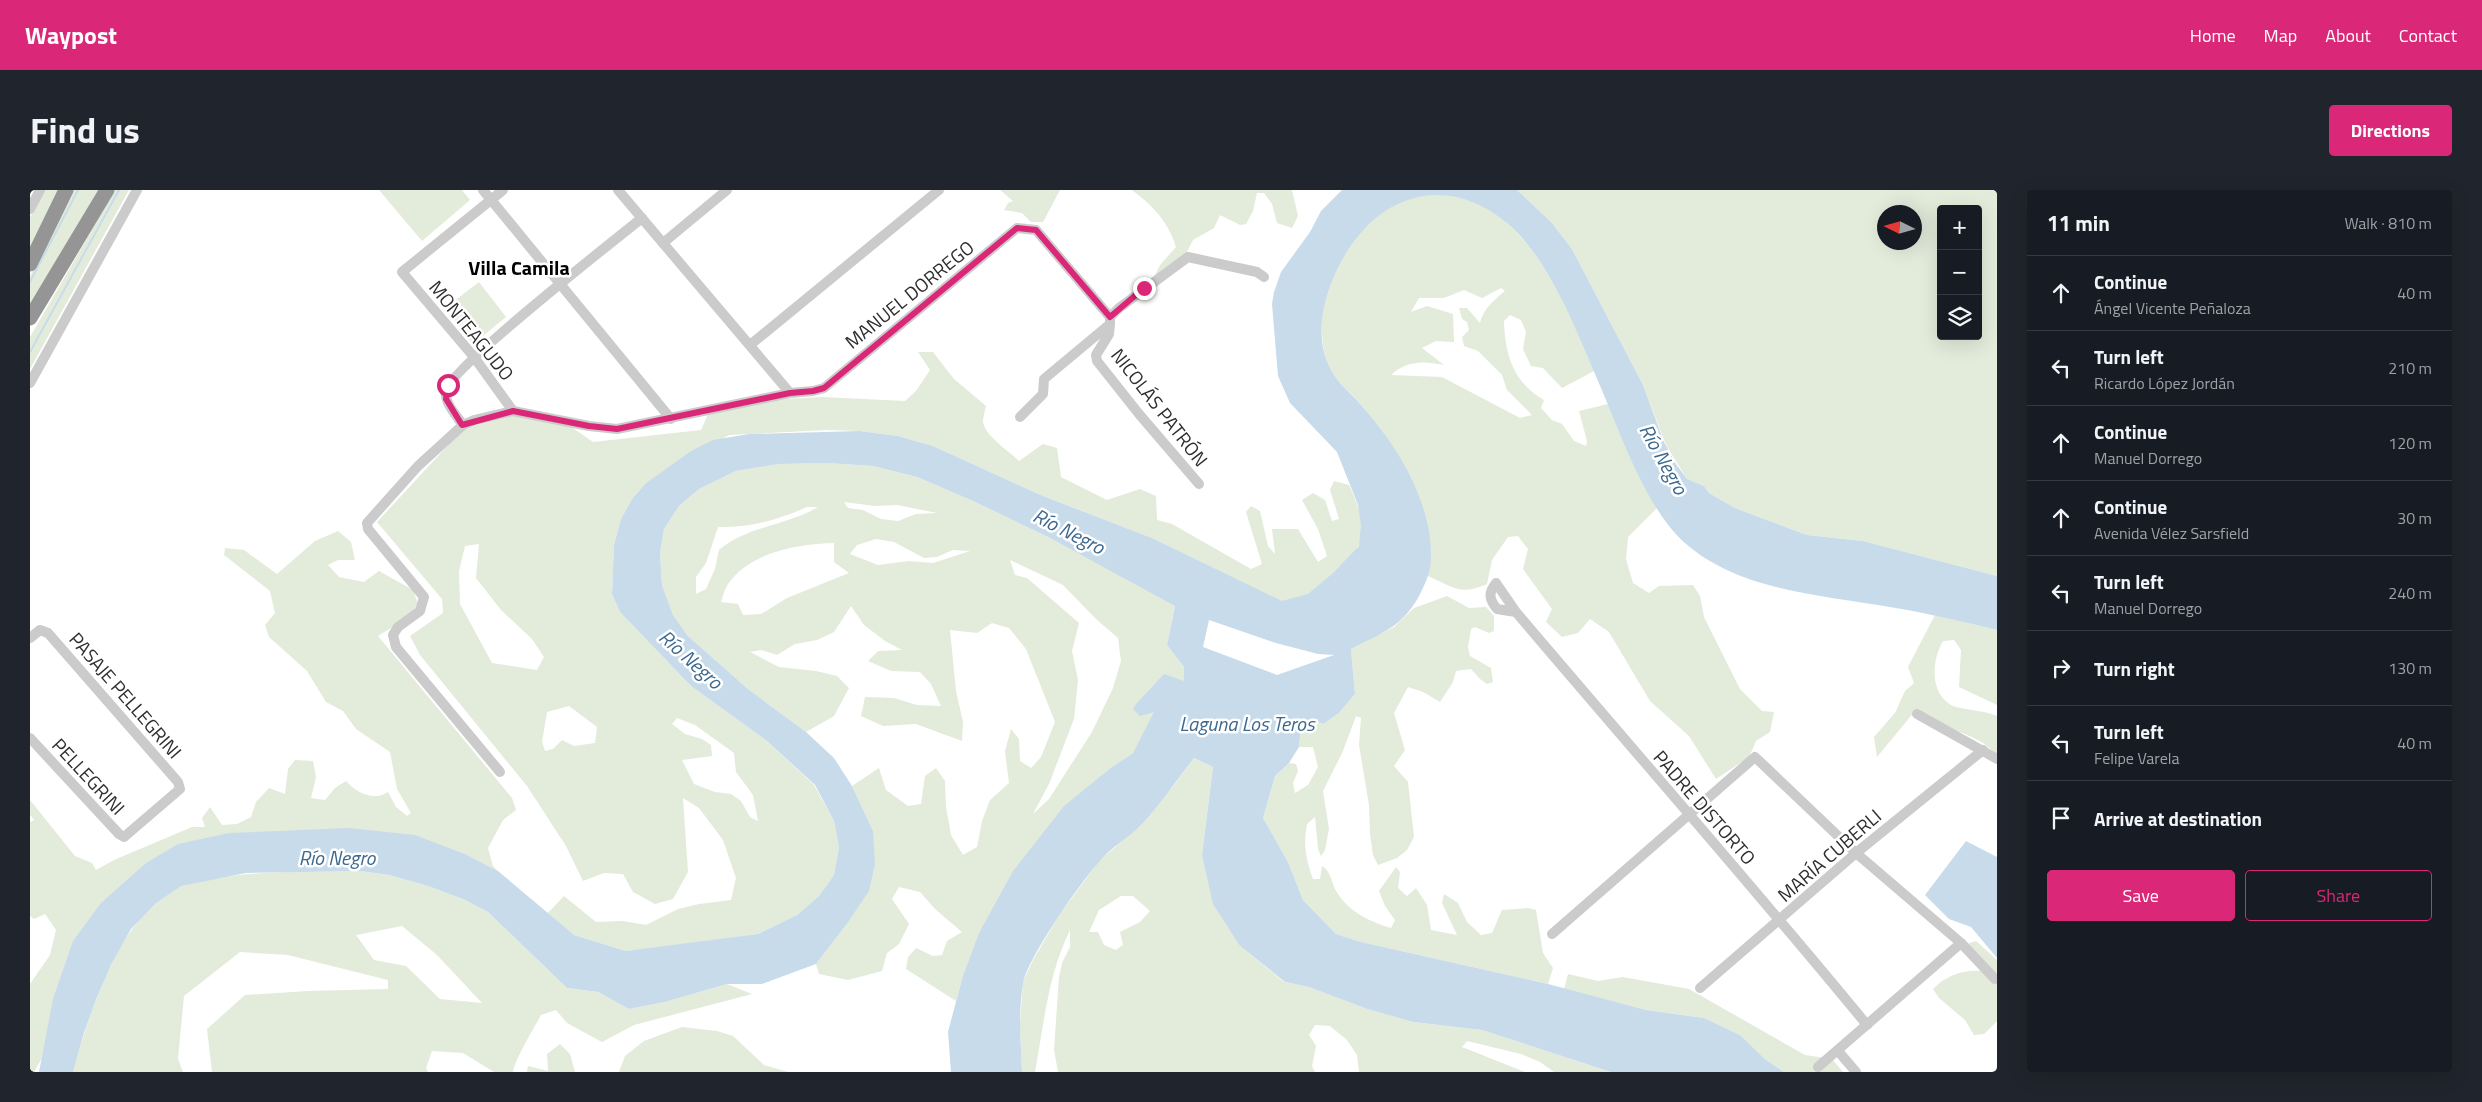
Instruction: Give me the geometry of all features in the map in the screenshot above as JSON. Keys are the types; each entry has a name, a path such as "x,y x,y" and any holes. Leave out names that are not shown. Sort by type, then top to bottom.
{"highway":[{"path":"30,264 66,190"},
{"path":"30,317 107,190"}],"street":[{"path":"30,209 40,190"},
{"path":"30,383 137,190"},
{"path":"483,190 671,419"},
{"path":"492,200 502,190"},
{"path":"500,772 396,647 394,635 398,627 420,611 424,597 368,529 367,523 370,518 418,466 462,425 513,411 589,426 617,429 790,393 618,190"},
{"path":"663,243 727,190"},
{"path":"750,345 939,190"},
{"name":"MONTEAGUDO","path":"492,200 402,272 474,357 513,411"},
{"path":"462,425 446,399 448,385 474,357 642,218"},
{"name":"MANUEL DORREGO","path":"790,393 824,388 1017,228 1036,230 1110,320"},
{"path":"1020,417 1043,394 1044,379 1144,288 1188,257 1257,272 1264,277"},
{"name":"NICOLÁS PATRÓN","path":"1110,320 1109,334 1096,355 1097,361 1139,414 1200,484"},
{"name":"PADRE DISTORTO","path":"1516,612 1687,815 1781,920 1867,1025"},
{"name":"PASAJE PELLEGRINI","path":"30,638 40,630 48,632 178,782 180,789 124,837"},
{"path":"1917,714 1997,759"},
{"name":"PELLEGRINI","path":"30,738 119,834 124,837"},
{"name":"MARÍA CUBERLI","path":"1700,988 1781,920 1856,853 1983,750"},
{"path":"1552,934 1755,757 1856,853 1961,943 1995,979"},
{"path":"1818,1068 1961,943"},
{"path":"1838,1050 1856,1072"}],"green space":[{"path":"45,190 60,190 30,251 30,217"},
{"path":"72,190 100,190 30,303 30,276"},
{"path":"115,190 129,190 30,369 30,337"},
{"path":"379,190 462,190 470,200 422,241"},
{"path":"1000,190 1060,190 1043,222 1031,222 1022,213 1004,210 1008,203 1013,201"},
{"path":"1132,190 1292,190 1298,216 1292,228 1277,223 1272,204 1264,193 1257,193 1253,211 1246,224 1240,225 1220,215 1214,228 1193,240 1185,256 1153,279 1160,265 1176,247 1169,229 1159,215"},
{"path":"1517,190 1997,190 1997,576 1863,541 1807,535 1735,508 1709,493 1704,486 1687,479 1666,445 1643,385 1572,249 1552,223"},
{"path":"1431,194 1455,195 1484,206 1506,222 1526,243 1544,267 1572,320 1594,371 1562,388 1543,368 1531,366 1523,349 1526,332 1521,320 1510,315 1504,321 1506,345 1518,376 1533,393 1544,400 1541,408 1552,420 1562,424 1574,441 1586,446 1587,441 1579,411 1608,404 1657,508 1628,537 1626,559 1633,583 1649,593 1659,586 1693,585 1700,596 1704,617 1740,689 1762,711 1774,712 1770,732 1756,741 1749,757 1716,779 1689,736 1650,701 1609,632 1590,619 1578,633 1562,637 1546,622 1552,609 1523,569 1528,549 1518,536 1508,537 1492,560 1487,584 1478,588 1457,589 1428,576 1430,553 1428,530 1423,507 1415,486 1392,445 1360,403 1332,373 1326,359 1322,330 1324,300 1330,281 1343,256 1361,231 1391,205","holes":["1501,288 1505,291 1493,301 1480,323 1467,308 1459,308 1462,319 1467,322 1469,330 1462,337 1464,346 1478,351 1502,375 1507,390 1532,415 1520,418 1442,377 1391,375 1410,364 1430,363 1444,365 1422,348 1436,341 1454,342 1453,314 1427,306 1411,312 1419,298 1444,298 1464,290 1482,298"]},
{"path":"479,282 506,317 473,344 445,308"},
{"path":"918,352 933,352 954,379 986,406 983,422 988,433 1019,461 1043,444 1057,448 1061,477 1107,500 1140,489 1156,496 1157,520 1172,524 1251,569 1262,564 1246,512 1251,506 1260,511 1268,546 1275,554 1272,529 1298,529 1318,562 1327,556 1318,529 1302,500 1313,493 1325,500 1332,521 1339,519 1330,490 1334,481 1349,485 1355,499 1360,514 1362,530 1359,545 1344,563 1313,591 1302,597 1282,602 1152,538 1043,496 933,446 898,436 860,431 827,430 729,435 645,484 632,499 621,519 614,545 612,594 620,612 691,686 767,741 814,785 834,821 839,847 834,875 819,896 797,915 758,934 626,951 574,935 547,914 564,896 596,922 623,921 646,925 678,909 731,900 736,878 723,840 699,808 683,798 688,872 673,899 655,904 633,892 623,874 604,873 583,881 566,846 527,786 420,655 410,636 443,613 442,599 377,522 465,427 512,415 564,422 593,442 701,430 709,412 787,399 822,397 905,401 916,391 930,370","holes":["479,544 476,578 501,610 532,639 544,657 537,670 492,663 460,604 459,571 465,546","569,706 597,727 595,743 574,746 562,740 553,749 545,751 542,742 547,712","677,718 695,725 734,753 736,772 753,795 758,821 750,817 741,801 731,794 715,792 694,784 682,760 712,756 711,745 702,739 685,734 672,724"]},
{"path":"827,463 873,466 917,477 973,501 1050,538 1175,605 1167,645 1184,667 1184,681 1155,712 1133,753 1112,767 962,979 956,1001 906,969 908,957 916,948 933,956 942,955 947,941 962,932 935,909 920,892 899,887 892,899 909,924 899,944 887,953 882,971 848,980 819,974 816,964 846,925 873,831 852,786 879,768 886,790 908,806 921,804 925,776 936,768 945,781 946,807 951,835 963,855 977,847 982,821 990,800 1009,783 1005,751 1011,729 1019,739 1020,761 1031,768 1041,757 1055,722 1026,649 1009,628 992,623 977,633 950,630 956,691 963,722 962,741 916,724 883,726 861,716 865,697 894,698 917,705 941,706 931,684 920,672 891,671 868,661 878,651 902,650 885,641 864,625 851,606 834,632 817,640 795,644 777,655 761,650 750,652 779,667 816,671 837,676 849,688 834,716 806,732 748,689 688,636 673,615 662,585 660,553 664,529 679,506 699,489 736,471 779,464","holes":["844,502 875,506 897,505 937,513 916,514 898,521 881,519 863,510 848,508","807,507 818,507 730,542 719,550 715,569 706,589 696,594 696,577 706,563 718,527 752,525","876,539 894,542 924,558 937,557 953,550 970,551 933,563 909,561 878,565 850,554 857,545","834,543 834,562 849,573 787,598 761,614 743,615 738,604 721,602 728,584 737,573 749,564 776,552 805,545","1010,560 1063,585 1096,619 1118,638 1121,661 1113,688 1092,732 1049,799 1033,814 1049,784 1074,719 1078,680 1072,651 1079,623 1027,578 1015,575"]},
{"path":"338,531 351,542 355,560 338,560 328,565 339,577 364,582 379,571 413,590 418,604 407,618 378,636 512,798 516,810 503,820 488,848 493,866 498,871 467,855 229,833 54,999 42,1058 34,1072 30,1072 30,984 50,955 56,930 45,914 34,919 30,916 30,822 34,820 30,815 30,800 75,856 92,863 96,870 114,860 192,827 205,827 202,818 210,807 222,825 237,824 251,817 256,802 269,788 285,794 288,769 295,760 313,761 316,777 311,798 325,800 335,788 346,781 360,792 371,796 382,795 388,792 396,807 407,816 411,813 397,789 390,752 356,729 343,711 326,702 307,671 269,637 265,625 275,613 270,591 224,555 225,548 244,550 277,574 315,541"},
{"path":"1447,596 1469,608 1486,607 1494,616 1494,631 1489,633 1475,627 1471,629 1468,647 1470,656 1491,668 1493,682 1487,684 1471,669 1456,671 1453,682 1440,702 1423,692 1408,687 1394,713 1405,750 1394,766 1408,782 1414,837 1407,850 1397,858 1378,865 1373,855 1369,805 1359,745 1361,718 1356,716 1343,751 1323,791 1329,829 1325,850 1321,856 1318,849 1315,817 1307,824 1305,845 1309,865 1313,879 1320,879 1322,866 1325,868 1340,897 1352,909 1374,922 1391,928 1395,920 1385,906 1379,891 1396,867 1400,872 1398,888 1407,896 1416,888 1427,905 1431,930 1457,935 1442,903 1444,894 1458,903 1467,922 1481,935 1492,933 1502,910 1528,908 1536,910 1543,953 1553,968 1548,984 1361,942 1336,934 1303,900 1288,862 1263,818 1275,776 1289,763 1296,764 1298,771 1293,783 1295,793 1308,785 1318,767 1313,747 1299,747 1301,728 1313,719 1323,724 1339,713 1355,694 1351,649 1394,627 1414,608"},
{"path":"1935,615 1997,630 1997,705 1959,687 1961,650 1954,640 1943,641 1939,648 1935,675 1939,692 1951,705 1997,716 1997,756 1980,741 1915,711 1877,757 1874,737 1895,713 1905,691 1914,683 1908,667"},
{"path":"1194,758 1213,767 1202,855 1240,946 1284,982 1309,987 1367,1009 1413,1022 1482,1030 1611,1072 1554,1072 1540,1062 1521,1054 1467,1041 1462,1047 1525,1072 1359,1072 1357,1055 1347,1040 1330,1026 1315,1025 1309,1035 1316,1046 1312,1066 1315,1072 1058,1072 1054,1050 1059,977 1062,963 1070,947 1070,930 1052,982 1035,1072 1022,1072 1020,1024 1023,982 1033,960 1058,917 1099,861 1140,826","holes":["1121,896 1133,896 1150,911 1140,922 1120,932 1123,945 1116,950 1104,945 1098,932 1089,932 1099,910"]},
{"path":"360,871 389,875 428,886 463,899 488,912 567,988 598,992 629,1009 665,1002 727,984 752,994 634,1025 602,1042 567,1023 556,1010 541,1015 520,1053 513,1072 494,1072 463,1053 432,1051 426,1068 428,1072 212,1072 207,1029 245,995 388,989 388,980 288,955 240,952 184,996 178,1059 183,1072 73,1072 88,1022 110,967 141,917 160,899 181,886 190,883 236,875","holes":["402,926 437,955 482,1003 440,999 406,966 374,960 356,935"]},
{"path":"1976,941 1997,960 1997,1021 1984,1034 1974,1035 1965,1020 1939,998 1933,989 1943,980 1955,974 1981,971 1969,943"},
{"path":"1568,974 1598,981 1623,977 1689,989 1805,1055 1832,1059 1843,1072 1784,1072 1766,1060 1740,1035 1704,1018 1646,1010 1564,989"},
{"path":"682,1027 717,1031 733,1036 764,1065 788,1072 619,1072 625,1056 644,1041"},
{"path":"560,1044 570,1054 575,1072 527,1072 528,1066 548,1071 547,1054"}],"water":[{"path":"1342,190 1517,190 1552,223 1572,249 1643,385 1664,442 1687,479 1704,486 1709,493 1735,508 1807,535 1863,541 1997,576 1997,630 1917,612 1782,588 1730,572 1707,559 1685,543 1671,528 1657,510 1645,489 1571,318 1549,276 1522,238 1507,223 1477,204 1454,197 1431,195 1407,200 1386,210 1360,233 1346,253 1332,280 1327,295 1322,325 1322,341 1325,356 1334,375 1388,439 1410,476 1426,516 1430,537 1431,562 1424,586 1415,602 1401,620 1374,638 1351,649 1355,694 1339,713 1323,724 1313,719 1301,728 1299,747 1289,763 1275,776 1263,818 1288,862 1303,900 1336,934 1361,942 1548,984 1646,1010 1704,1018 1740,1035 1766,1060 1784,1072 1611,1072 1482,1030 1413,1022 1367,1009 1309,987 1285,982 1240,946 1213,904 1202,855 1213,767 1194,758 1142,824 1109,852 1090,872 1055,921 1034,957 1027,972 1021,995 1022,1072 951,1072 948,1032 962,979 979,933 1013,871 1064,806 1112,767 1133,753 1154,712 1140,716 1133,709 1136,704 1164,674 1184,681 1184,667 1167,645 1175,606 1050,538 973,501 917,477 873,466 827,463 779,464 736,471 699,489 679,506 664,529 660,553 662,585 673,615 688,636 748,689 806,732 834,758 852,786 873,831 875,864 869,891 816,964 762,984 727,984 665,1002 629,1009 598,992 567,988 488,912 463,899 428,886 389,875 360,871 246,873 181,886 156,903 131,929 111,965 84,1033 73,1072 39,1072 53,999 73,941 101,903 146,863 178,844 229,833 349,828 415,835 467,855 498,871 574,935 626,951 758,934 797,915 819,896 834,875 839,847 834,821 815,785 767,741 691,686 620,612 612,594 614,545 621,519 632,499 645,484 691,451 713,440 749,434 860,431 898,436 933,446 1043,496 1152,538 1282,601 1308,594 1333,573 1359,546 1361,525 1358,505 1337,452 1290,403 1278,376 1272,304 1274,292 1281,272 1310,232 1321,211","holes":["1209,620 1276,643 1318,654 1334,655 1277,675 1203,647"]},
{"path":"1966,841 1997,857 1997,958 1971,927 1949,919 1925,895"}],"waterway":[{"path":"30,282 78,190"},
{"path":"30,352 119,190"}],"district":[{"name":"Villa Camila","path":"519,267"}],"route":[{"path":"448,385 446,399 462,425 474,420 513,411 589,426 617,429 790,393 824,388 1017,228 1024,227 1036,230 1110,317 1144,288"}],"water label":[{"name":"Río Negro","path":"1664,459"},
{"name":"Río Negro","path":"1069,531"},
{"name":"Río Negro","path":"691,659"},
{"name":"Laguna Los Teros","path":"1247,723"},
{"name":"Río Negro","path":"337,857"}]}
